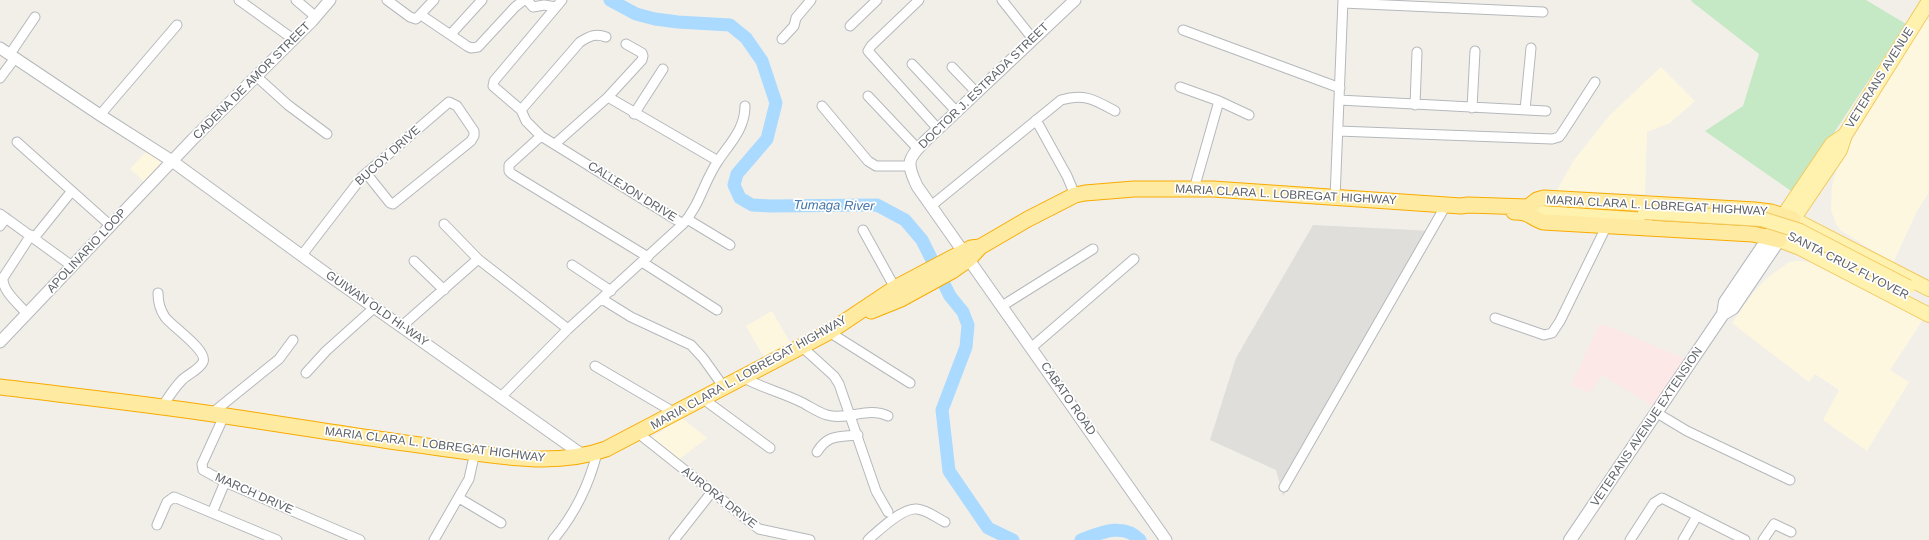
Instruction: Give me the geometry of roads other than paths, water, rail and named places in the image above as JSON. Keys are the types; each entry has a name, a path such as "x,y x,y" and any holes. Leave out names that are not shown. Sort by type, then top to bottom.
{"highway":[{"name":"MARIA CLARA L. LOBREGAT HIGHWAY","path":"0,387 162,407 332,434 539,459 571,459 590,454 638,433 723,386 829,332 895,288 921,281 1034,216 1076,195 1115,190 1194,189 1454,206 1468,205 1528,210 1536,220 1543,222 1741,233 1774,238"},
{"name":"MARIA CLARA L. LOBREGAT HIGHWAY","path":"1528,210 1537,200 1544,198 1764,211 1788,218"},
{"path":"1664,229 1665,205"},
{"path":"1703,231 1704,208"},
{"path":"1741,233 1743,210"},
{"name":"MARIA CLARA L. LOBREGAT HIGHWAY","path":"860,312 872,311 901,299 921,281"}],"main road":[{"name":"VETERANS AVENUE","path":"1774,238 1840,150 1845,135 1929,1"},
{"name":"SANTA CRUZ FLYOVER","path":"1528,210 1645,216 1762,219 1800,230 1906,290 1929,307"},
{"path":"1788,218 1822,233 1929,289"},
{"path":"1811,254 1822,233"},
{"path":"1774,238 1811,254 1929,315"},
{"name":"VETERANS AVENUE EXTENSION","path":"1570,540 1723,314 1725,302 1774,238"},
{"path":"1847,273 1858,252"},
{"path":"1883,291 1894,271"},
{"name":"SANTA CRUZ FLYOVER","path":"1906,290 1929,298"}],"street":[{"path":"239,0 293,39"},
{"path":"296,0 316,17"},
{"name":"CADENA DE AMOR STREET","path":"172,161 316,17 330,0"},
{"path":"388,0 413,19 419,18 434,0"},
{"path":"451,34 482,0"},
{"path":"421,15 467,46 478,48 505,17 524,0"},
{"path":"527,0 535,8 559,3"},
{"path":"782,39 794,26 796,18 811,0"},
{"path":"850,26 877,0"},
{"path":"919,0 871,46 868,51 938,129"},
{"path":"1002,0 1034,39"},
{"name":"DOCTOR J. ESTRADA STREET","path":"910,166 910,161 918,149 976,92 1075,0"},
{"path":"1335,198 1343,2 1543,12"},
{"name":"CALLEJON DRIVE","path":"501,397 568,329 685,221 541,136 526,121 521,110 494,88 493,84 559,3"},
{"path":"0,78 35,17"},
{"path":"100,115 177,25"},
{"path":"1183,30 1340,88"},
{"path":"521,110 580,42 591,35 598,34 606,37"},
{"path":"555,144 608,97 643,56 642,52 626,44"},
{"name":"GUIWAN OLD HI-WAY","path":"0,48 172,161 501,397 590,454"},
{"path":"1525,110 1531,48"},
{"path":"1472,108 1475,51"},
{"path":"1415,104 1417,52"},
{"path":"912,64 956,111"},
{"path":"952,67 976,92"},
{"path":"634,114 663,70"},
{"path":"256,76 288,105 327,134"},
{"path":"1338,132 1552,139 1559,137 1595,82"},
{"path":"1180,87 1219,101 1249,115"},
{"path":"868,96 918,149"},
{"path":"931,206 1061,100 1074,96 1098,101 1115,111"},
{"path":"608,97 634,114 718,161"},
{"path":"1340,100 1546,111"},
{"path":"1194,189 1219,101"},
{"name":"BUCOY DRIVE","path":"302,255 366,174 449,102 457,106 471,125 474,136 471,141 393,204 390,203 366,174"},
{"path":"730,245 685,221 698,203 718,161 735,139 745,117 745,106"},
{"path":"822,106 868,161 876,166 910,166 917,186 966,255"},
{"path":"1036,120 1076,195"},
{"path":"541,136 509,165 508,168 512,174 645,259 717,310"},
{"path":"17,142 71,192 111,226"},
{"name":"APOLINARIO LOOP","path":"0,342 172,161"},
{"path":"27,314 5,288 2,283 2,278 32,237 71,192"},
{"path":"1284,487 1454,206"},
{"path":"0,226 3,216 72,266"},
{"path":"444,224 478,259 568,329"},
{"path":"1495,318 1544,335 1552,333 1560,321 1607,225"},
{"path":"862,230 895,288"},
{"path":"1002,306 1093,249"},
{"name":"CABATO ROAD","path":"966,255 1166,540"},
{"path":"402,326 478,259"},
{"path":"1031,348 1134,260"},
{"path":"414,261 444,290"},
{"path":"572,265 610,291"},
{"path":"158,293 159,304 165,317 196,347 203,356 204,360 200,366 178,384 162,407"},
{"path":"602,299 631,317 691,345 703,358 723,386"},
{"path":"306,373 326,351 375,307"},
{"path":"829,332 910,382"},
{"path":"217,415 279,359 293,340"},
{"path":"801,346 834,376 839,384 849,416 858,435 876,491 888,512"},
{"path":"595,366 675,413"},
{"path":"742,377 764,388 798,400 827,415 849,416 872,412 888,416"},
{"path":"702,398 770,448"},
{"path":"1657,413 1687,431 1790,480"},
{"name":"MARCH DRIVE","path":"217,415 202,468 205,472 360,540"},
{"name":"AURORA DRIVE","path":"638,433 759,530 810,540"},
{"path":"817,452 823,443 830,438 858,435"},
{"path":"434,540 459,498 471,472 475,452"},
{"path":"553,540 563,528 587,485 590,454"},
{"path":"212,513 225,482"},
{"path":"674,540 711,493"},
{"path":"157,525 166,502 170,498 182,499 277,540"},
{"path":"459,498 501,523"},
{"path":"1630,540 1654,503 1659,499 1697,516 1741,539"},
{"path":"868,540 896,517 914,509 924,510 945,522"},
{"path":"1683,540 1697,516"},
{"path":"1763,540 1774,524 1791,532"}],"waterway":[{"name":"Tumaga River","path":"610,0 636,14 655,19 730,25 746,38 762,61 776,103 767,139 737,174 734,185 740,198 752,205 771,206 877,205 905,220 922,240 950,296 963,312 968,325 966,347 942,410 949,471 988,528 1013,540"},
{"name":"Tumaga River","path":"1081,540 1104,532 1119,530 1126,531 1140,540"}]}
